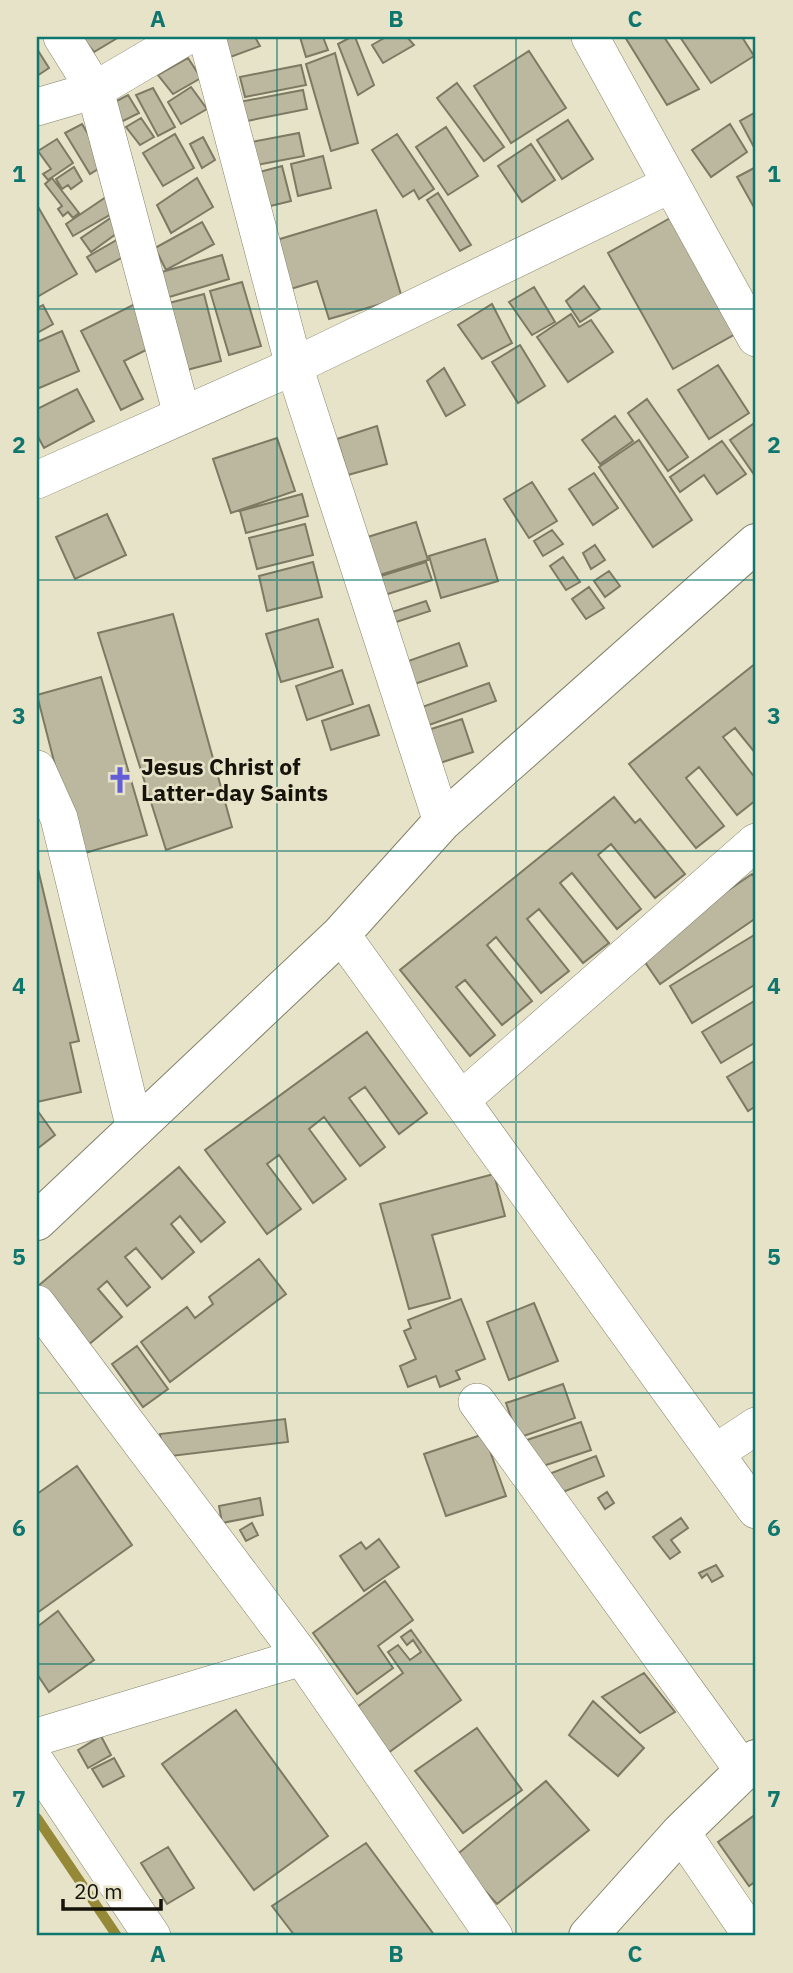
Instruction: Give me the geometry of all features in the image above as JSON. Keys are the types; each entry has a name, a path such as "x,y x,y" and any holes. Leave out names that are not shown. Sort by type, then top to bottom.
{"street":[{"path":"62,37 95,89 182,415"},
{"path":"37,107 95,89 185,37"},
{"path":"207,37 294,366 442,822"},
{"path":"590,37 756,338"},
{"path":"39,472 182,415 294,366 671,184"},
{"path":"37,1221 341,934 442,822 756,542"},
{"path":"37,769 59,818 135,1129"},
{"path":"461,1100 756,842"},
{"path":"341,934 756,1510"},
{"path":"37,1304 302,1657 494,1936"},
{"path":"477,1402 749,1765 681,1832 588,1936"},
{"path":"715,1453 756,1426"},
{"path":"37,1737 302,1657"},
{"path":"41,1778 152,1936"},
{"path":"681,1832 752,1936"}],"building":[{"path":"81,37 119,37 94,52"},
{"path":"218,37 255,37 260,46 225,59"},
{"path":"300,37 323,37 328,50 306,57"},
{"path":"355,37 374,85 358,95 338,44"},
{"path":"386,37 407,37 414,45 383,63 372,45"},
{"path":"625,37 664,37 699,89 667,105"},
{"path":"680,37 742,37 754,56 711,83"},
{"path":"37,49 49,68 37,76"},
{"path":"529,51 566,108 511,143 474,86"},
{"path":"335,53 358,143 331,151 306,64"},
{"path":"188,58 201,78 173,94 158,75"},
{"path":"301,65 306,85 245,97 240,77"},
{"path":"457,83 504,147 484,161 437,98"},
{"path":"191,87 207,109 181,124 168,102"},
{"path":"153,88 175,127 158,136 136,95"},
{"path":"303,90 307,109 237,123 234,103"},
{"path":"128,95 139,113 119,123 109,105"},
{"path":"756,112 756,151 740,121"},
{"path":"141,118 154,137 140,145 126,127"},
{"path":"568,120 593,159 562,179 537,140"},
{"path":"82,124 106,164 90,174 65,133"},
{"path":"730,124 747,152 711,177 692,150"},
{"path":"446,127 478,176 448,195 416,147"},
{"path":"299,133 304,156 246,167 241,144"},
{"path":"175,134 194,168 163,186 143,153"},
{"path":"397,134 434,189 419,199 414,190 403,197 372,150"},
{"path":"203,137 215,160 202,168 190,144"},
{"path":"57,139 73,163 48,180 43,174 51,169 38,151"},
{"path":"531,144 555,180 522,202 498,166"},
{"path":"323,156 331,188 298,196 291,164"},
{"path":"282,166 291,201 254,210 245,176"},
{"path":"74,167 82,181 71,189 68,185 62,189 56,179"},
{"path":"756,167 756,211 737,177"},
{"path":"52,178 79,213 73,218 68,212 63,216 58,209 62,206 45,184"},
{"path":"197,178 213,207 171,233 157,205"},
{"path":"438,193 471,245 460,251 427,200"},
{"path":"106,197 120,209 73,236 66,224"},
{"path":"37,205 77,274 37,297"},
{"path":"376,210 402,298 329,319 317,281 284,291 270,242"},
{"path":"118,213 127,226 91,252 81,238"},
{"path":"672,217 737,333 673,369 608,253"},
{"path":"202,222 214,244 166,270 155,248"},
{"path":"127,234 136,250 96,272 87,257"},
{"path":"222,255 229,279 166,298 158,273"},
{"path":"242,282 261,346 229,355 210,291"},
{"path":"584,286 600,309 580,322 566,301"},
{"path":"534,287 555,322 532,335 509,302"},
{"path":"204,294 221,361 183,371 165,304"},
{"path":"139,302 160,343 124,361 143,399 121,410 81,331"},
{"path":"492,304 512,343 482,359 458,325"},
{"path":"43,305 53,324 37,333 37,308"},
{"path":"571,314 579,327 591,320 613,352 568,382 537,337"},
{"path":"62,331 79,371 37,389 37,342"},
{"path":"520,345 545,386 518,403 492,362"},
{"path":"718,365 749,413 709,439 678,390"},
{"path":"444,368 465,405 446,416 427,381"},
{"path":"77,389 94,421 44,448 37,435 37,409"},
{"path":"647,399 688,457 668,471 628,413"},
{"path":"615,416 633,441 600,464 582,440"},
{"path":"756,422 756,471 753,473 730,440"},
{"path":"377,426 387,464 348,475 337,439"},
{"path":"277,438 295,491 231,513 213,459"},
{"path":"639,440 692,520 653,547 599,467"},
{"path":"722,441 746,474 717,494 704,475 680,492 670,477"},
{"path":"594,473 618,508 593,525 569,489"},
{"path":"532,482 557,521 529,538 504,499"},
{"path":"302,494 308,516 246,533 240,511"},
{"path":"107,514 126,555 75,579 56,537"},
{"path":"416,522 428,560 370,578 358,540"},
{"path":"305,524 313,555 257,569 249,538"},
{"path":"552,530 563,544 543,556 534,541"},
{"path":"485,539 498,581 441,598 429,556"},
{"path":"595,545 605,560 591,569 583,553"},
{"path":"563,557 580,582 566,590 550,566"},
{"path":"313,562 322,597 267,611 259,576"},
{"path":"426,562 432,580 372,599 365,581"},
{"path":"609,571 620,586 605,597 594,581"},
{"path":"589,587 604,608 586,619 572,599"},
{"path":"426,601 430,611 384,626 380,616"},
{"path":"173,614 232,827 166,850 98,633"},
{"path":"318,619 333,667 281,682 266,634"},
{"path":"459,643 467,666 406,687 397,665"},
{"path":"756,663 756,754 735,728 723,737 756,779 756,800 737,815 699,767 686,778 724,826 696,848 629,764"},
{"path":"342,670 353,704 307,720 296,686"},
{"path":"101,677 147,835 78,855 37,695"},
{"path":"489,683 496,701 418,729 411,711"},
{"path":"369,705 379,735 331,750 322,721"},
{"path":"462,719 473,752 431,766 419,733"},
{"path":"614,797 635,823 640,819 685,874 655,898 611,844 598,855 641,909 617,929 572,873 560,883 609,943 583,963 539,909 527,919 569,971 541,993 496,937 487,945 532,1001 502,1025 465,980 456,987 495,1035 470,1056 400,970"},
{"path":"37,865 79,1041 70,1043 81,1092 37,1102"},
{"path":"752,874 756,879 756,918 660,984 638,952"},
{"path":"756,934 756,984 692,1023 670,986"},
{"path":"756,1000 756,1042 721,1063 702,1032"},
{"path":"367,1032 427,1113 399,1134 365,1087 349,1098 385,1147 360,1166 324,1117 309,1129 346,1179 313,1203 279,1155 267,1164 301,1209 267,1234 205,1150"},
{"path":"756,1060 756,1106 748,1111 727,1077"},
{"path":"37,1110 55,1135 37,1149"},
{"path":"179,1167 225,1222 201,1242 180,1216 171,1224 194,1252 162,1279 136,1248 125,1257 150,1287 127,1306 107,1281 98,1289 122,1317 88,1345 38,1286"},
{"path":"494,1174 505,1216 432,1235 450,1298 409,1309 380,1204"},
{"path":"259,1259 286,1294 170,1382 141,1342 187,1307 195,1318 213,1304 209,1297"},
{"path":"461,1299 485,1359 456,1371 460,1379 440,1387 436,1376 408,1387 400,1366 416,1359 404,1331 411,1328 408,1320"},
{"path":"534,1303 558,1361 509,1380 487,1322"},
{"path":"137,1346 168,1389 143,1407 112,1364"},
{"path":"563,1384 575,1418 518,1438 506,1403"},
{"path":"285,1419 288,1442 163,1457 160,1434"},
{"path":"581,1422 591,1450 531,1470 521,1442"},
{"path":"484,1434 506,1496 446,1516 424,1454"},
{"path":"596,1456 604,1476 550,1497 541,1477"},
{"path":"77,1466 132,1545 37,1613 37,1494"},
{"path":"607,1492 614,1503 605,1509 598,1498"},
{"path":"260,1498 263,1515 222,1523 219,1506"},
{"path":"681,1518 688,1528 671,1540 680,1552 670,1559 653,1537"},
{"path":"252,1523 258,1535 246,1541 240,1530"},
{"path":"379,1539 399,1567 364,1591 340,1556 361,1542 366,1549"},
{"path":"716,1565 723,1576 712,1582 707,1574 702,1578 699,1573"},
{"path":"385,1581 413,1620 378,1646 393,1668 357,1694 313,1633"},
{"path":"58,1611 94,1660 49,1692 37,1674 37,1627"},
{"path":"411,1630 461,1700 381,1758 349,1713 403,1673 388,1652 398,1645 410,1660 421,1652 413,1640 407,1645 401,1637"},
{"path":"644,1673 675,1712 640,1733 602,1697"},
{"path":"593,1701 644,1748 618,1776 569,1735"},
{"path":"236,1710 328,1836 254,1890 162,1764"},
{"path":"477,1728 522,1790 463,1833 415,1771"},
{"path":"101,1736 111,1755 88,1768 78,1750"},
{"path":"114,1758 124,1776 103,1787 92,1769"},
{"path":"546,1781 589,1830 497,1904 454,1857"},
{"path":"756,1814 756,1881 749,1886 718,1842"},
{"path":"366,1843 435,1936 295,1936 272,1906"},
{"path":"168,1847 194,1888 167,1904 141,1863"}],"waterway":[{"path":"37,1818 117,1936"}],"place":[{"name":"Jesus Christ of Latter-day Saints","path":"120,780"}]}
